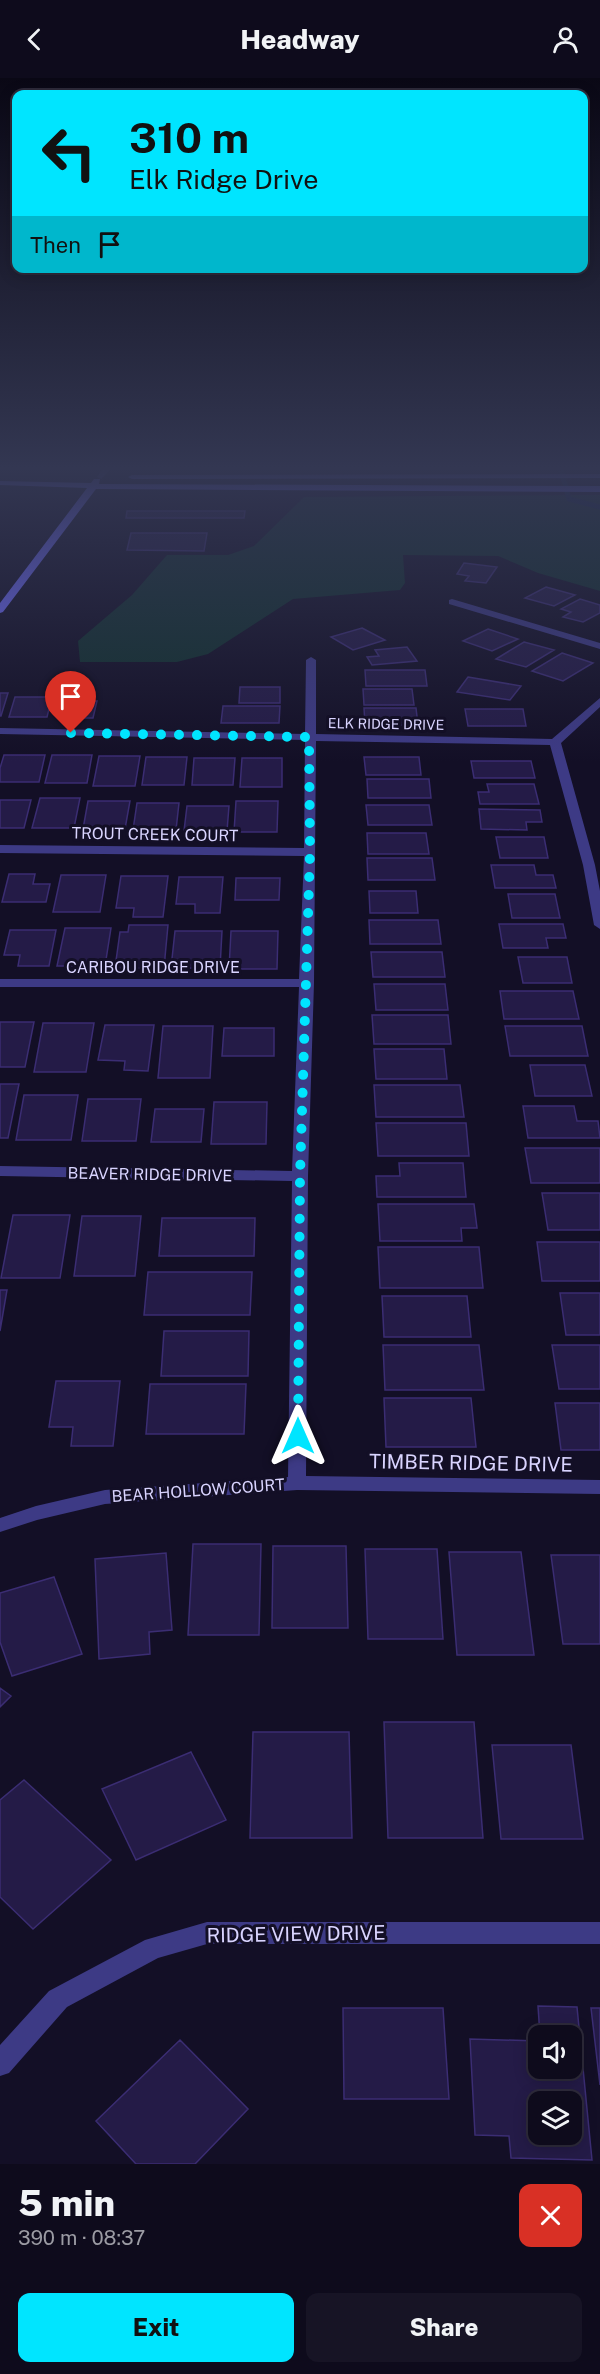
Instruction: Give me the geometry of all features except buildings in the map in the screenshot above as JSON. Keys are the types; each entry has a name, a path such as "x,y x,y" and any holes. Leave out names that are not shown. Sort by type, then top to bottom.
{"main road":[{"path":"0,610 34,567"}],"street":[{"path":"452,602 600,646"},
{"name":"BEAR HOLLOW COURT","path":"0,1525 36,1513 105,1497 297,1483 300,1176 310,852 311,660"},
{"path":"600,701 555,742 589,865 600,925"},
{"name":"ELK RIDGE DRIVE","path":"0,731 555,742"},
{"name":"TROUT CREEK COURT","path":"0,849 310,852"},
{"name":"CARIBOU RIDGE DRIVE","path":"0,983 307,983"},
{"name":"BEAVER RIDGE DRIVE","path":"0,1171 300,1176"},
{"name":"TIMBER RIDGE DRIVE","path":"297,1483 600,1487"},
{"name":"RIDGE VIEW DRIVE","path":"0,2064 58,1999 153,1948 207,1933 600,1933"}],"green space":[{"path":"156,567 404,567 405,583 400,590 293,599 208,654 177,662 80,662 78,641 132,595"},
{"path":"525,567 600,567 600,591"}],"route":[{"path":"71,733 309,737 310,852 300,1176 298,1436"}]}
